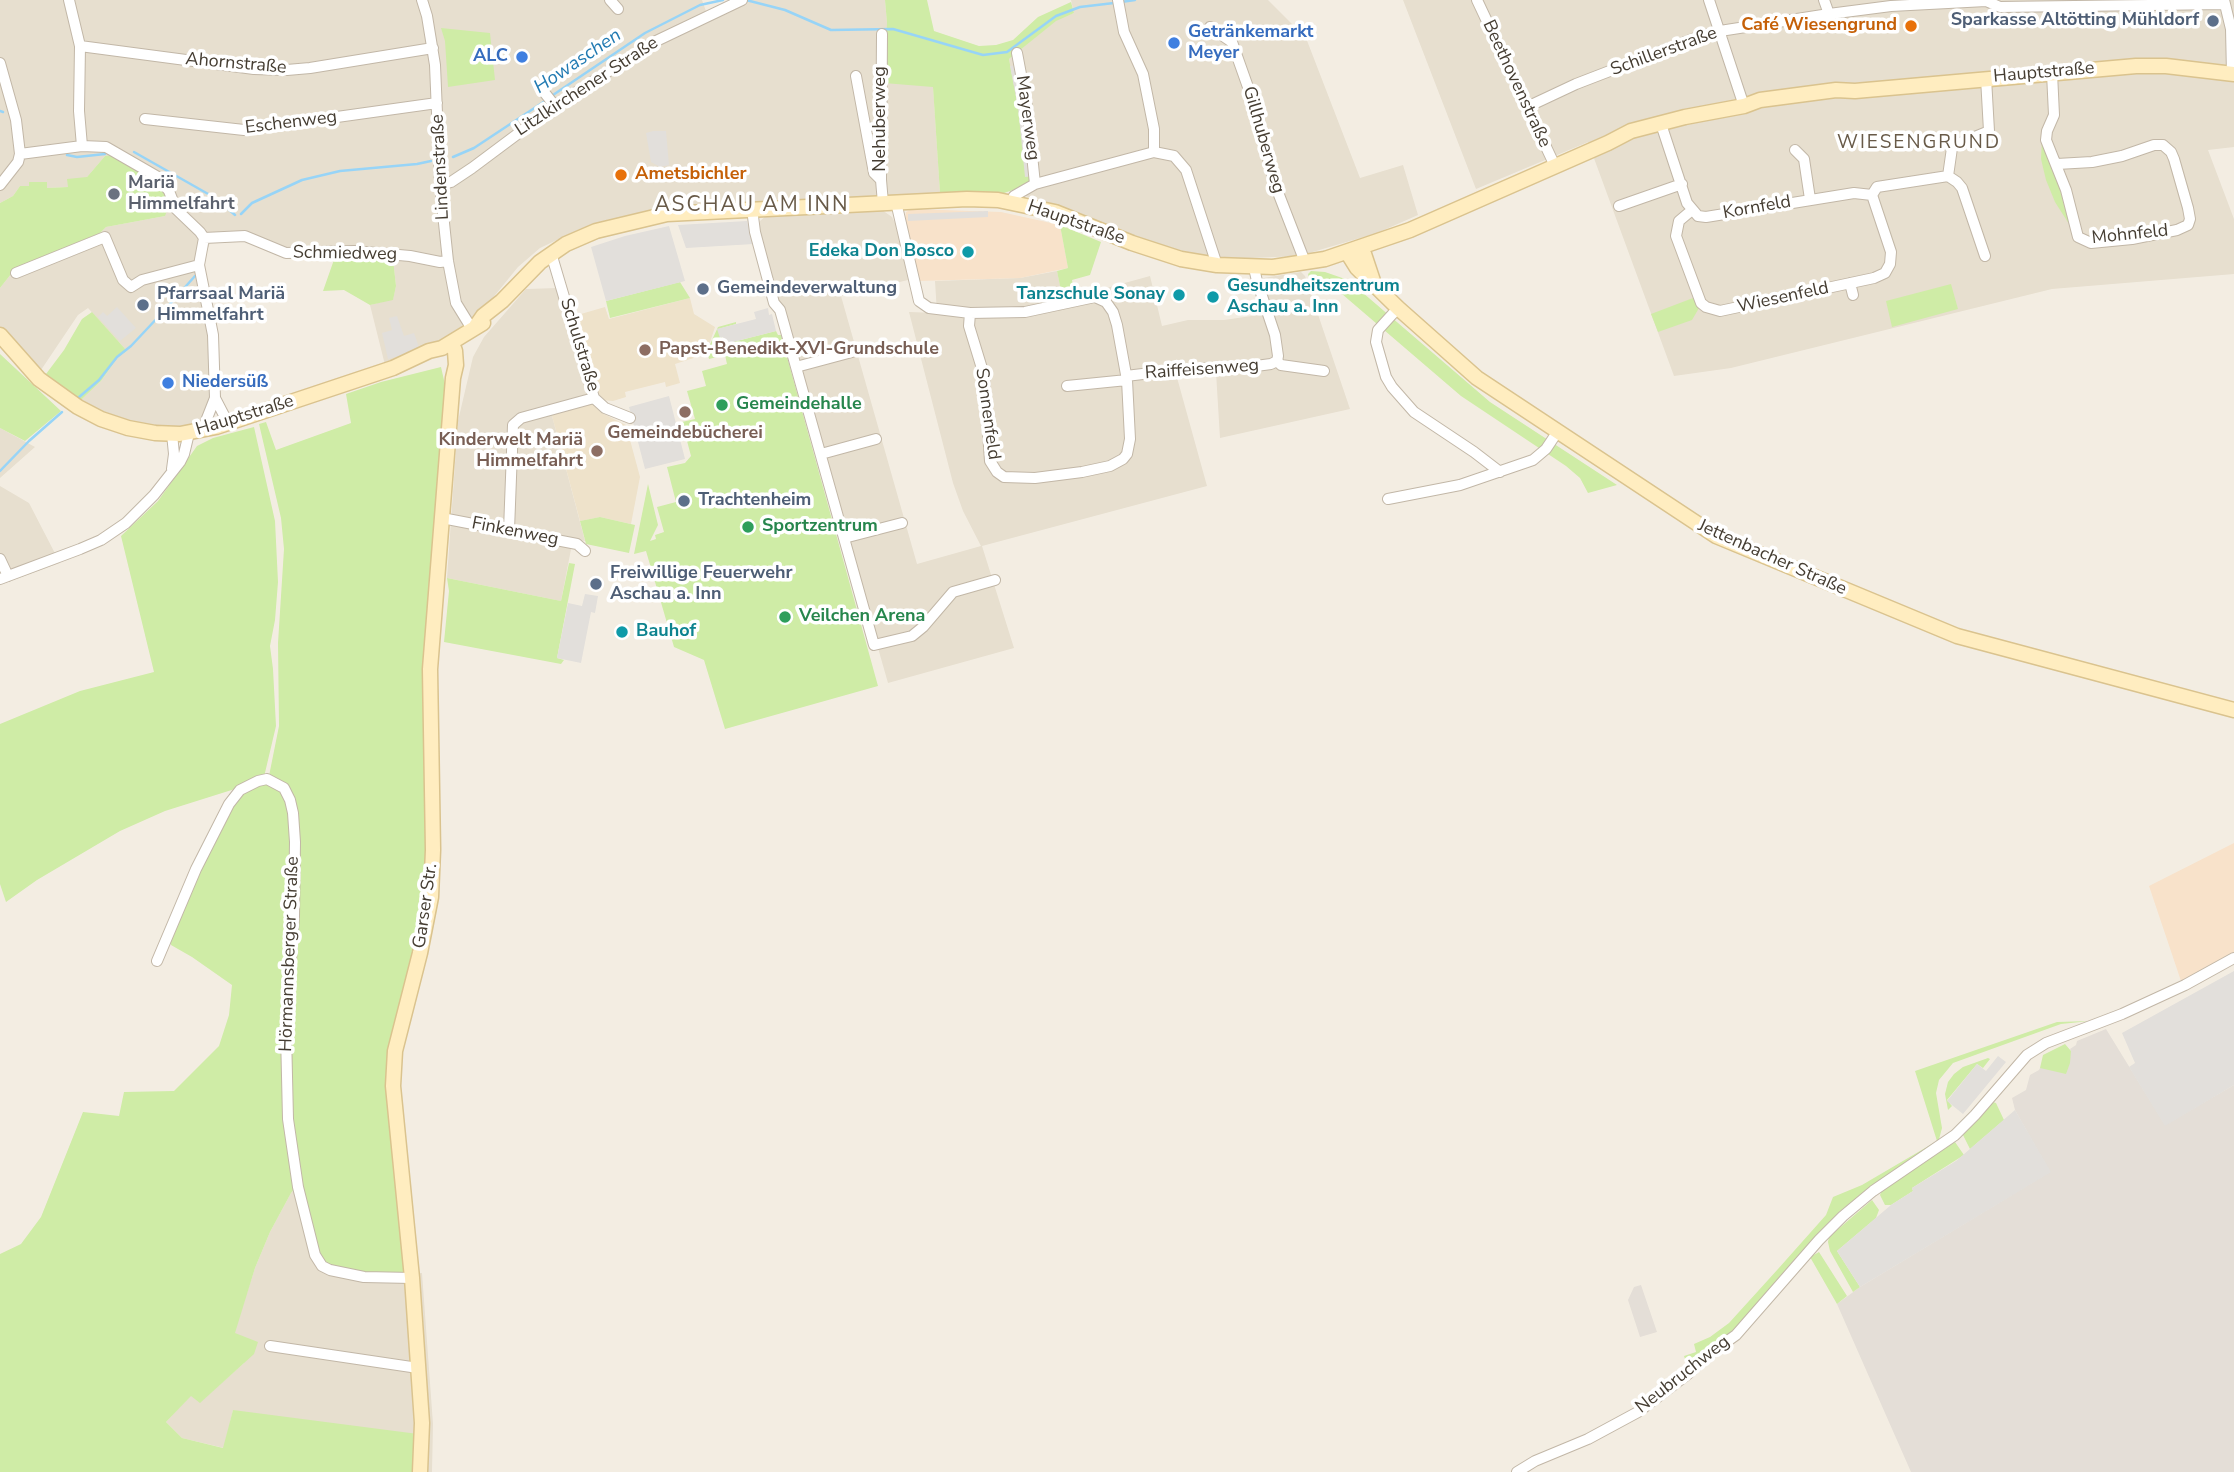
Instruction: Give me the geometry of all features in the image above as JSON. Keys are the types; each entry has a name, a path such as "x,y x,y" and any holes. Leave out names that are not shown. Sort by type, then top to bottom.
{"main road":[{"name":"Hauptstraße","path":"0,335 39,379 78,407 101,419 128,428 172,434 195,432 393,368 445,346 474,328 485,314 502,302 551,253 584,235 667,214 967,199 1011,202 1055,212 1168,256 1217,265 1254,268 1305,262 1347,252 1410,230 1608,144 1642,135 1661,124 1760,100 1836,90 1855,91 2150,65 2233,74"},
{"name":"Jettenbacher Straße","path":"1362,247 1373,281"},
{"name":"Jettenbacher Straße","path":"1347,252 1357,268 1478,378 1716,536 1909,618 1970,640 2234,710"},
{"name":"Garser Str.","path":"420,1472 422,1423 412,1278 393,1086 394,1051 420,953 431,897 433,850 430,669 456,356 445,346"}],"street":[{"path":"69,0 80,46 79,111 82,146"},
{"name":"Lindenstraße","path":"422,0 433,48 440,185 448,261 456,303 474,328"},
{"path":"610,0 618,9"},
{"path":"1118,0 1124,32 1143,74 1154,129 1154,152"},
{"path":"1709,0 1744,106"},
{"path":"1824,0 1829,14"},
{"name":"Beethovenstraße","path":"1478,1 1555,166"},
{"name":"Schillerstraße","path":"1527,107 1576,84 1720,31 1829,14 1891,6 1986,1 2000,7 2224,2"},
{"name":"Litzlkirchener Straße","path":"440,185 451,182 472,168 553,104 652,43 739,2"},
{"path":"2224,2 2231,29 2233,74"},
{"name":"Gillhuberweg","path":"1210,27 1232,42 1254,104 1274,183 1305,262"},
{"name":"Nehuberweg","path":"882,34 881,180 889,203"},
{"name":"Ahornstraße","path":"80,46 254,69 286,70 433,48"},
{"name":"Mayerweg","path":"1017,53 1027,106 1035,184"},
{"path":"0,63 16,120 20,154 18,162 0,185"},
{"name":"Mohnfeld","path":"2052,73 2054,115 2046,136 2066,190 2076,233 2085,242 2132,239 2177,230 2188,225 2188,208 2174,159 2163,145 2151,145 2122,156 2092,162 2057,164"},
{"path":"856,76 874,173 881,180"},
{"path":"1985,256 1962,188 1948,176 1952,148 1990,131 1986,78"},
{"path":"544,92 553,104"},
{"name":"Eschenweg","path":"145,119 244,131 437,103"},
{"path":"1661,124 1692,210"},
{"path":"20,154 82,146 106,147 158,177 169,191 176,209 204,238 200,265 213,335 215,398 228,423"},
{"name":"Kornfeld","path":"1795,150 1804,159 1810,199"},
{"path":"1011,202 1014,196 1035,184 1154,152 1174,156 1186,170 1217,265"},
{"name":"Kornfeld","path":"1692,210 1698,216 1706,217 1854,193 1872,195 1877,187 1948,176"},
{"path":"1619,206 1682,184"},
{"name":"Wiesenfeld","path":"1692,210 1679,222 1676,236 1697,294 1706,307 1720,311 1880,276 1888,268 1892,258 1872,195"},
{"name":"Sonnenfeld","path":"889,203 919,301 929,309 970,313 1025,312 1087,299 1101,299 1106,302 1113,312 1126,378 1130,439 1127,454 1123,459 1110,466 1035,478 1004,477 997,471 990,461 984,375 969,326 970,313"},
{"path":"752,209 755,232 774,303 780,310 874,645 912,636 953,592 995,580"},
{"name":"Schmiedweg","path":"204,238 245,236 275,251 286,253 354,251 448,261"},
{"path":"16,273 105,237 123,280 131,287 142,280 200,265"},
{"name":"Schulstraße","path":"551,253 594,398 612,412 630,418"},
{"name":"Raiffeisenweg","path":"1126,378 1176,370 1256,366 1271,364 1277,360 1275,335 1254,268"},
{"path":"1850,283 1853,295"},
{"path":"1398,307 1378,330 1376,342 1386,377 1392,387 1414,412 1500,472"},
{"path":"796,367 852,352"},
{"name":"Raiffeisenweg","path":"1277,360 1282,365 1324,371"},
{"path":"1067,386 1126,378"},
{"path":"0,559 4,578 59,558 114,531 142,508 184,454 215,398"},
{"path":"509,530 513,425 520,418 594,398"},
{"path":"1388,499 1460,485 1500,472 1541,455 1558,431"},
{"path":"172,434 172,469"},
{"path":"821,454 876,439"},
{"name":"Finkenweg","path":"442,518 577,544 585,551"},
{"path":"844,538 902,523"},
{"name":"Hörmannsberger Straße","path":"157,961 195,869 229,804 240,790 258,780 267,779 284,788 293,813 295,842 294,916 286,1033 288,1119 298,1187 315,1255 323,1266 330,1270 364,1277 412,1278"},
{"name":"Neubruchweg","path":"1517,1472 1535,1461 1588,1439 1655,1401 1708,1355 1736,1335 1819,1240 1873,1191 1955,1135 2028,1055 2046,1043 2122,1014 2185,985 2234,958"},
{"path":"270,1346 418,1368"}],"shaded area":[{"path":"0,0 702,0 707,14 737,0 885,0 887,23 933,86 940,193 679,207 610,219 580,229 540,248 518,267 487,305 451,335 385,365 370,305 393,299 396,286 393,259 354,254 299,257 276,254 241,239 213,240 198,274 208,332 210,395 204,415 194,427 186,429 139,425 106,414 81,400 101,381 118,357 127,351 88,308 78,315 41,370 23,356 0,326 0,288 15,269 100,233 106,227 165,216 105,156 87,177 68,187 47,188 29,182 29,186 20,186 13,196 0,203"},
{"path":"1071,0 1268,0 1306,38 1360,178 1403,165 1418,215 1377,233 1299,256 1227,259 1188,254 1162,246 1025,196 1030,176 1025,177 1018,107 1009,59 1056,20 1074,13"},
{"name":"WIESENGRUND","path":"1403,0 2234,0 2234,147 2208,150 2234,219 2234,274 2052,289 1731,368 1674,376 1588,142 1476,189"},
{"path":"1020,65 1035,176 1025,177 1018,107 1010,66"},
{"path":"666,131 669,165 660,167 651,162 646,133"},
{"path":"912,209 1001,212 1060,225 1068,268 1020,278 919,281 905,219 906,212"},
{"path":"882,210 892,217 897,227 908,280 841,296 917,564 981,546 963,511 953,483 909,312 937,313 935,281 1020,278 1057,271 1063,300 1150,276 1162,326 1188,320 1224,320 1272,313 1263,278 1301,272 1305,276 1350,409 1220,438 1216,372 1176,374 1207,486 982,546 1014,648 888,683 758,228 760,221 766,216"},
{"path":"988,211 988,217 908,221 908,214"},
{"path":"747,221 754,244 686,248 678,225"},
{"path":"669,226 685,281 606,301 591,247"},
{"path":"558,288 590,402 551,412 585,541 573,539 561,601 447,578 458,421 473,357 484,337 526,289"},
{"name":"Papst-Benedikt-XVI-Grundschule","path":"690,298 694,314 715,327 710,342 700,356 675,364 680,383 666,387 665,382 625,392 626,397 613,401 602,400 595,393 574,316 605,307 609,319"},
{"path":"117,307 136,328 120,341 98,317 103,312 107,316"},
{"path":"768,308 776,331 725,344 723,337 720,338 717,329 756,319 754,312"},
{"path":"397,316 404,336 414,333 420,350 388,359 382,333 392,330 389,318"},
{"path":"669,396 685,459 645,469 629,407"},
{"name":"Kinderwelt Mariä Himmelfahrt","path":"590,402 602,413 626,425 640,477 631,524 600,517 580,521 551,412"},
{"path":"0,428 35,447 0,478"},
{"path":"0,486 29,503 60,563 0,585"},
{"path":"585,594 598,596 595,613 591,612 581,663 557,658 568,603 582,606"},
{"path":"2234,843 2234,952 2181,981 2149,886"},
{"path":"2234,971 2234,1085 2165,1126 2129,1067 2135,1063 2122,1033"},
{"path":"2106,1029 2165,1125 2234,1085 2234,1472 1911,1472 1837,1304 1860,1287 2050,1172 2015,1110 2012,1098 2026,1090 2030,1075 2071,1051 2077,1041"},
{"path":"1998,1056 2006,1062 1963,1114 1947,1101 1977,1064 1986,1071"},
{"path":"2015,1110 2051,1172 1860,1287 1837,1251 1891,1205 1913,1191 1912,1188 1956,1161"},
{"path":"296,1187 406,1273 422,1273 433,1424 432,1472 416,1472 233,1410 224,1448 182,1438 166,1422 191,1395 200,1402 244,1363 234,1333 270,1232"},
{"path":"1641,1285 1657,1332 1640,1337 1628,1300 1634,1287"}],"green space":[{"path":"885,0 927,0 934,31 979,46 1013,40 1038,17 1071,2 1074,13 1056,21 1009,59 1031,176 1028,185 1004,193 940,193 933,87 884,83 887,23"},
{"path":"441,28 490,33 495,80 448,87 445,41"},
{"path":"2042,138 2053,162 2069,224 2055,202 2046,180 2041,159"},
{"path":"113,155 156,180 167,193 170,203 165,216 106,227 100,233 15,269 0,288 0,203 13,196 20,186 29,186 29,182 47,182 47,188 68,187 67,179 87,177 105,156"},
{"path":"1060,225 1101,242 1090,275 1072,280 1075,298 1063,301 1057,271 1068,268"},
{"path":"336,254 393,259 396,286 393,300 370,305 344,290 323,291"},
{"path":"1311,271 1325,272 1348,280 1490,402 1617,485 1588,493 1580,478 1566,466 1461,396 1335,288 1324,285 1312,289 1308,274"},
{"path":"680,282 690,298 610,318 606,301"},
{"path":"1951,284 1958,309 1892,327 1886,301"},
{"path":"1693,298 1699,308 1692,320 1658,332 1651,314"},
{"path":"92,312 127,351 118,357 101,381 81,400 46,374 82,319"},
{"name":"Sportzentrum","path":"736,322 718,329 725,344 776,331 781,335 878,686 725,729 704,660 674,647 646,551 634,554 648,484 658,525 650,541 656,539 655,535 664,532 657,507 676,502 667,467 685,463 691,456 682,422 695,419 687,391 706,386 702,371 727,364 725,355 709,359 707,351 718,327"},
{"path":"0,354 61,411 25,441 0,428"},
{"path":"441,367 446,389 426,896 387,1087 406,1273 364,1275 324,1264 318,1254 296,1158 289,1082 293,799 269,776 279,726 278,643 284,549 281,518 259,424 266,422 276,450 351,423 346,394"},
{"path":"254,427 275,521 278,582 270,646 276,726 264,777 165,811 120,831 37,880 6,902 0,884 0,724 80,691 154,672 121,536 158,501 197,446 213,438"},
{"path":"600,517 635,525 629,553 586,544 580,521"},
{"path":"569,563 575,564 557,658 564,660 561,664 444,642 449,591 447,578 561,601"},
{"path":"266,783 282,790 288,800 293,842 284,1032 296,1187 270,1232 255,1268 235,1333 258,1342 254,1354 200,1403 191,1396 166,1422 182,1438 223,1448 233,1410 418,1434 416,1472 0,1472 0,1254 21,1244 41,1217 83,1112 119,1116 124,1092 174,1091 219,1046 229,1015 232,985 171,945 171,941 219,828 241,793 250,787"},
{"path":"2090,1021 2061,1024 1953,1063 1939,1080 1936,1093 1942,1128 1938,1143 1888,1174 1840,1211 1733,1332 1692,1361 1685,1359 1684,1356 1696,1352 1694,1344 1710,1337 1729,1323 1826,1215 1833,1197 1862,1185 1937,1141 1915,1071 2057,1022"},
{"path":"2065,1044 2071,1051 2066,1074 2040,1068 2043,1055"},
{"path":"1990,1059 1983,1068 1977,1064 1947,1100 1952,1106 1948,1110 1945,1094 1948,1082 1954,1074 1963,1067"},
{"path":"1993,1102 2004,1120 1970,1149 1963,1135"},
{"path":"1955,1142 1964,1155 1912,1188 1913,1191 1891,1205 1885,1205 1880,1195 1882,1190"},
{"path":"1872,1200 1879,1210 1876,1218 1837,1251 1860,1287 1853,1292 1830,1251 1829,1237"},
{"path":"1819,1252 1847,1296 1837,1304 1810,1257"}],"waterway":[{"name":"Howaschen","path":"550,97 645,33 700,5 723,0"},
{"name":"Howaschen","path":"746,0 785,10 831,30 893,29 983,55 1007,52 1056,16 1080,7 1114,3"},
{"name":"Howaschen","path":"1121,2 1135,0"},
{"name":"Howaschen","path":"453,157 474,148 545,101"},
{"path":"134,152 217,199 235,215"},
{"path":"67,155 77,157 105,154"},
{"name":"Howaschen","path":"241,214 252,203 302,180 340,171 431,161"},
{"path":"78,398 99,380 117,357 131,346 195,276"},
{"path":"0,471 62,412"}],"place":[{"name":"Sparkasse Altötting Mühldorf","path":"2213,21"},
{"name":"Café Wiesengrund","path":"1911,26"},
{"name":"Getränkemarkt Meyer","path":"1174,43"},
{"name":"ALC","path":"522,57"},
{"name":"Ametsbichler","path":"621,175"},
{"name":"Mariä Himmelfahrt","path":"114,194"},
{"name":"Edeka Don Bosco","path":"968,252"},
{"name":"Gemeindeverwaltung","path":"703,289"},
{"name":"Tanzschule Sonay","path":"1179,295"},
{"name":"Gesundheitszentrum Aschau a. Inn","path":"1213,297"},
{"name":"Pfarrsaal Mariä Himmelfahrt","path":"143,305"},
{"name":"Papst-Benedikt-XVI-Grundschule","path":"645,350"},
{"name":"Niedersüß","path":"168,383"},
{"name":"Gemeindehalle","path":"722,405"},
{"name":"Gemeindebücherei","path":"685,412"},
{"name":"Kinderwelt Mariä Himmelfahrt","path":"597,451"},
{"name":"Trachtenheim","path":"684,501"},
{"name":"Sportzentrum","path":"748,527"},
{"name":"Freiwillige Feuerwehr Aschau a. Inn","path":"596,584"},
{"name":"Veilchen Arena","path":"785,617"},
{"name":"Bauhof","path":"622,632"}],"district":[{"name":"WIESENGRUND","path":"1919,143"},
{"name":"ASCHAU AM INN","path":"752,206"}]}
